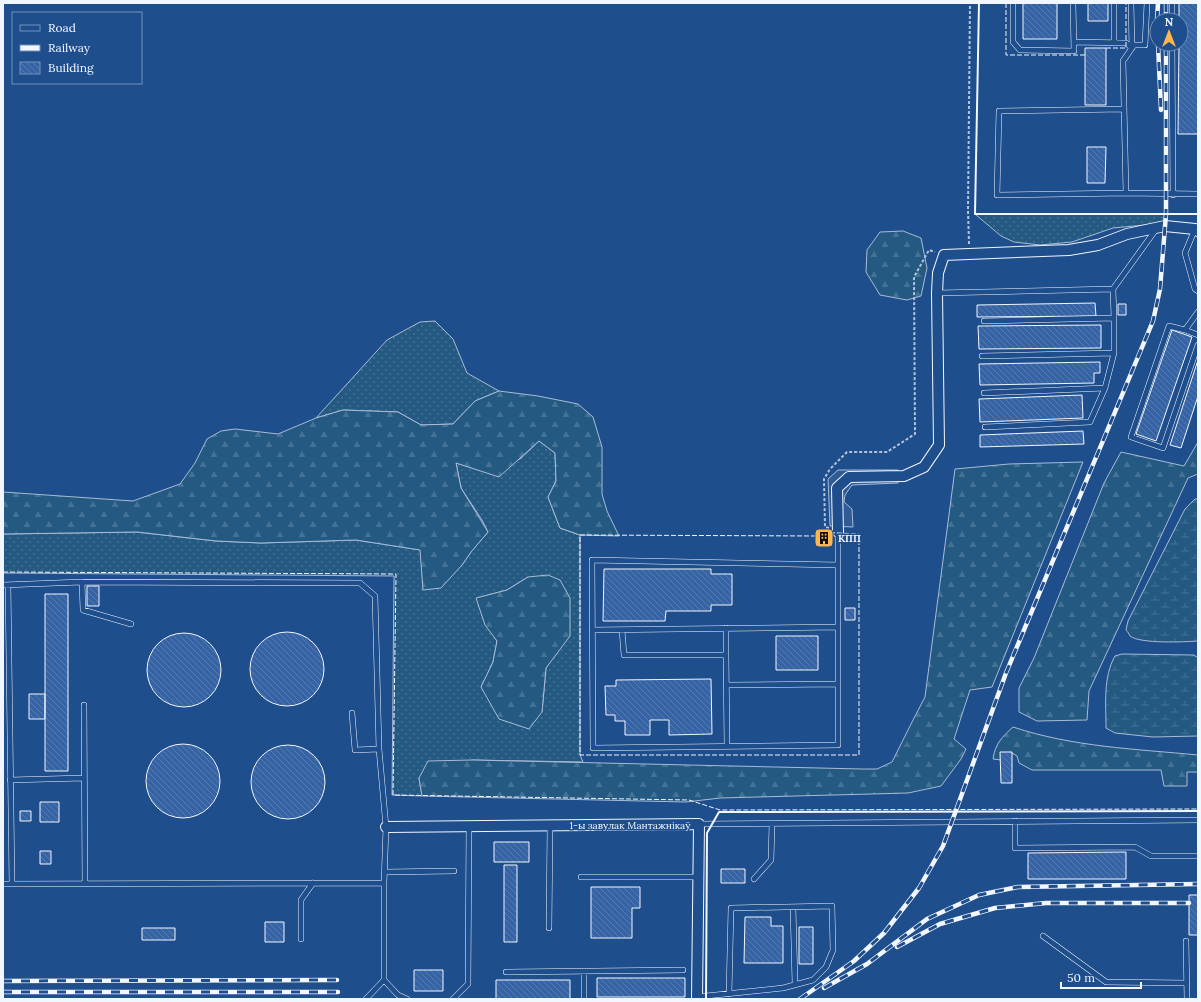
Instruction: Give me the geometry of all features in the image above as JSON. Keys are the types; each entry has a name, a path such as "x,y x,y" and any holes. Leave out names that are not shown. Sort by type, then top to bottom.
{"street":[{"path":"838,532 837,488 849,477 904,476 924,467 939,445 937,293 938,273 944,255 1069,250 1098,245 1126,234 1165,226 1196,230"},
{"name":"1-ы завулак Мантажнікаў","path":"386,827 699,824 697,998"}],"lane":[{"path":"1013,3 1013,42 1020,50 1074,51 1073,3"},
{"path":"1114,3 1114,43"},
{"path":"1131,3 1132,48"},
{"path":"1126,194 1123,61 1134,46 1145,46 1147,3"},
{"path":"1074,42 1126,43 1132,48"},
{"path":"1172,52 1173,194"},
{"path":"1124,108 999,111 997,195 1198,194"},
{"path":"985,427 1090,422 1105,388 1114,353 1113,289 1158,228"},
{"path":"1196,230 1185,253 1195,289 1198,291"},
{"path":"937,293 1113,289"},
{"path":"1185,330 1198,312"},
{"path":"984,321 1114,318"},
{"path":"1198,335 1169,326 1131,437 1163,448 1198,345"},
{"path":"982,356 1114,353"},
{"path":"984,393 1105,388"},
{"path":"838,532 838,565 838,745 593,748 592,560 838,565"},
{"path":"82,582 83,610 131,624"},
{"path":"12,884 6,585 82,582 360,583 376,596 379,749 386,827 384,883 384,980 398,995 407,999"},
{"path":"592,630 838,627"},
{"path":"726,628 727,746"},
{"path":"622,630 624,655 726,655"},
{"path":"727,685 838,684"},
{"path":"84,705 85,884"},
{"path":"352,713 355,750 379,749"},
{"path":"10,780 84,778"},
{"path":"699,824 1198,820"},
{"path":"1015,821 1015,848 1135,847 1151,856 1198,856"},
{"path":"754,879 771,860 772,824"},
{"path":"453,999 468,984 469,826"},
{"path":"549,928 550,826"},
{"path":"385,872 454,871"},
{"path":"581,877 699,877"},
{"path":"301,939 301,900 313,883"},
{"path":"3,884 384,883"},
{"path":"793,906 795,984"},
{"path":"697,998 783,988 813,980 826,967 833,950 832,906 731,908 729,994"},
{"path":"1043,936 1106,982 1186,983"},
{"path":"1186,941 1186,999"},
{"path":"506,972 683,970"},
{"path":"584,971 584,999"},
{"path":"366,999 384,980"}],"path":[{"path":"970,3 968,210 970,255"},
{"path":"838,532 825,527 824,480 830,469 847,452 887,452 915,434 914,277 929,250 944,255"}],"green space":[{"path":"975,214 1166,214 1165,222 1113,228 1072,242 1040,245 1014,242 1001,236"},
{"path":"903,231 921,238 927,268 921,296 907,300 880,295 866,272 867,250 880,232"},
{"path":"435,321 453,339 467,373 499,391 475,401 453,424 421,425 398,412 343,410 316,418 387,340 420,322"},
{"path":"499,391 538,396 578,404 593,417 602,447 602,494 607,511 619,536 580,535 560,528 548,497 556,481 555,453 539,441 499,477 456,463 461,488 488,532 462,565 441,588 423,590 420,550 356,540 261,543 216,541 137,532 3,534 3,492 133,501 180,484 195,463 207,439 221,431 235,429 278,434 316,418 343,410 398,412 421,425 453,424 475,401"},
{"path":"539,441 555,453 556,481 548,497 560,528 580,535 580,755 583,762 472,760 419,778 422,796 392,795 394,576 3,573 3,534 137,532 216,541 261,543 356,540 421,550 423,589 462,565 488,532 461,488 456,463 476,469 520,459","holes":["528,577 555,655 546,668 542,712 481,687 493,662 497,641 477,598 507,590"]},
{"path":"1198,442 1198,474 1188,478 1089,691 1087,720 1037,721 1019,712 1019,688 1034,658 1104,483 1121,452 1184,466"},
{"path":"1083,462 992,687 970,690 954,739 966,749 961,759 941,786 908,793 720,798 686,802 422,796 419,778 428,761 472,760 862,769 877,769 892,762 925,697 955,469 1009,464"},
{"path":"1195,499 1198,499 1198,641 1163,642 1135,639 1130,636 1126,630 1128,621 1185,509"},
{"path":"548,575 560,580 570,598 570,636 546,668 542,712 529,729 499,719 481,687 493,662 497,641 485,625 476,598 507,590 528,577"},
{"path":"1122,654 1194,655 1198,658 1198,736 1153,737 1115,733 1106,728 1107,682 1111,664 1115,656"},
{"path":"1013,727 1036,734 1082,743 1128,749 1198,755 1198,772 1187,772 1187,786 1164,786 1161,770 1032,770 1019,763 1017,756 1012,753 1001,760 993,759 995,749 1000,741"}],"shaded area":[{"path":"838,470 898,470 898,483 852,485 845,495 844,502 852,509 853,527 830,526 828,479"}],"building":[{"path":"1023,3 1057,3 1057,39 1023,39"},
{"path":"1088,3 1108,3 1108,21 1088,21"},
{"path":"1179,3 1198,3 1198,134 1178,134 1179,52 1189,52 1189,12 1179,12"},
{"path":"1085,48 1106,48 1106,105 1085,105"},
{"path":"1087,147 1106,147 1105,183 1087,183"},
{"path":"1095,303 1096,316 977,317 977,305"},
{"path":"1118,304 1126,304 1126,315 1118,315"},
{"path":"1101,325 1101,348 979,349 978,326"},
{"path":"1172,330 1192,337 1156,441 1136,434"},
{"path":"1198,360 1198,396 1181,448 1170,445"},
{"path":"1100,362 1100,373 1094,373 1094,383 980,385 979,364"},
{"path":"1082,395 1083,418 980,422 979,399"},
{"path":"1083,431 1084,444 980,447 980,435"},
{"name":"КПП","path":"818,533 830,533 830,542 818,542"},
{"path":"604,569 711,569 711,574 732,574 732,605 711,605 711,611 666,611 665,621 603,621"},
{"path":"87,586 99,586 99,606 87,606"},
{"path":"45,594 68,594 68,771 45,771"},
{"path":"845,608 855,608 855,620 845,620"},
{"path":"287,632 301,635 313,643 321,655 324,669 321,683 313,695 301,703 287,706 273,703 261,695 253,683 250,669 253,655 261,643 273,635"},
{"path":"184,633 198,636 210,644 218,656 221,670 218,684 210,696 198,704 184,707 170,704 158,696 150,684 147,670 150,656 158,644 170,636"},
{"path":"776,636 818,636 818,670 776,670"},
{"path":"711,679 712,734 669,735 669,720 650,720 650,735 625,735 625,721 615,721 615,715 606,715 605,686 616,686 616,680"},
{"path":"29,694 45,694 45,719 29,719"},
{"path":"183,744 197,747 209,755 217,767 220,781 217,795 209,807 197,815 183,818 169,815 157,807 149,795 146,781 149,767 157,755 169,747"},
{"path":"288,745 302,748 314,756 322,768 325,782 322,796 314,808 302,816 288,819 274,816 262,808 254,796 251,782 254,768 262,756 274,748"},
{"path":"1000,752 1012,752 1012,783 1001,783"},
{"path":"40,802 59,802 59,822 40,822"},
{"path":"20,811 31,811 31,821 20,821"},
{"path":"494,842 529,842 529,862 494,862"},
{"path":"40,851 51,851 51,864 40,864"},
{"path":"1126,852 1126,879 1028,879 1028,853"},
{"path":"504,865 517,865 517,942 504,942"},
{"path":"721,869 745,869 745,883 721,883"},
{"path":"591,887 640,887 640,908 632,908 632,938 591,938"},
{"path":"1189,895 1198,895 1198,935 1189,935"},
{"path":"745,917 771,917 771,926 783,926 783,963 744,963"},
{"path":"265,922 284,922 284,942 265,942"},
{"path":"799,927 813,927 813,964 799,964"},
{"path":"142,928 175,928 175,940 142,940"},
{"path":"414,970 443,970 443,991 414,991"},
{"path":"597,978 685,978 685,997 597,997"},
{"path":"496,980 570,980 570,999 496,999"}],"railway":[{"path":"1157,12 1158,3"},
{"path":"1166,3 1166,12"},
{"path":"1158,52 1161,110"},
{"path":"800,999 854,961 884,933 919,888 943,846 1006,673 1153,321 1160,289 1166,214 1166,52"},
{"path":"824,988 867,964 927,919 979,895 1018,887 1198,884"},
{"path":"897,947 940,924 995,908 1046,903 1189,903"},
{"path":"3,981 337,980"},
{"path":"3,992 338,992"}],"fence":[{"path":"1006,3 1006,55 1085,55"},
{"path":"1106,48 1126,48 1126,3"},
{"path":"816,532 859,534 859,755 580,755 580,535 816,536 816,532"},
{"path":"3,572 396,574 393,795 689,800 720,810 1198,809"}],"wall":[{"path":"979,3 975,214 1198,214"},
{"path":"706,999 707,833 719,812 1198,811"}],"place":[{"name":"КПП","path":"824,538"}]}
